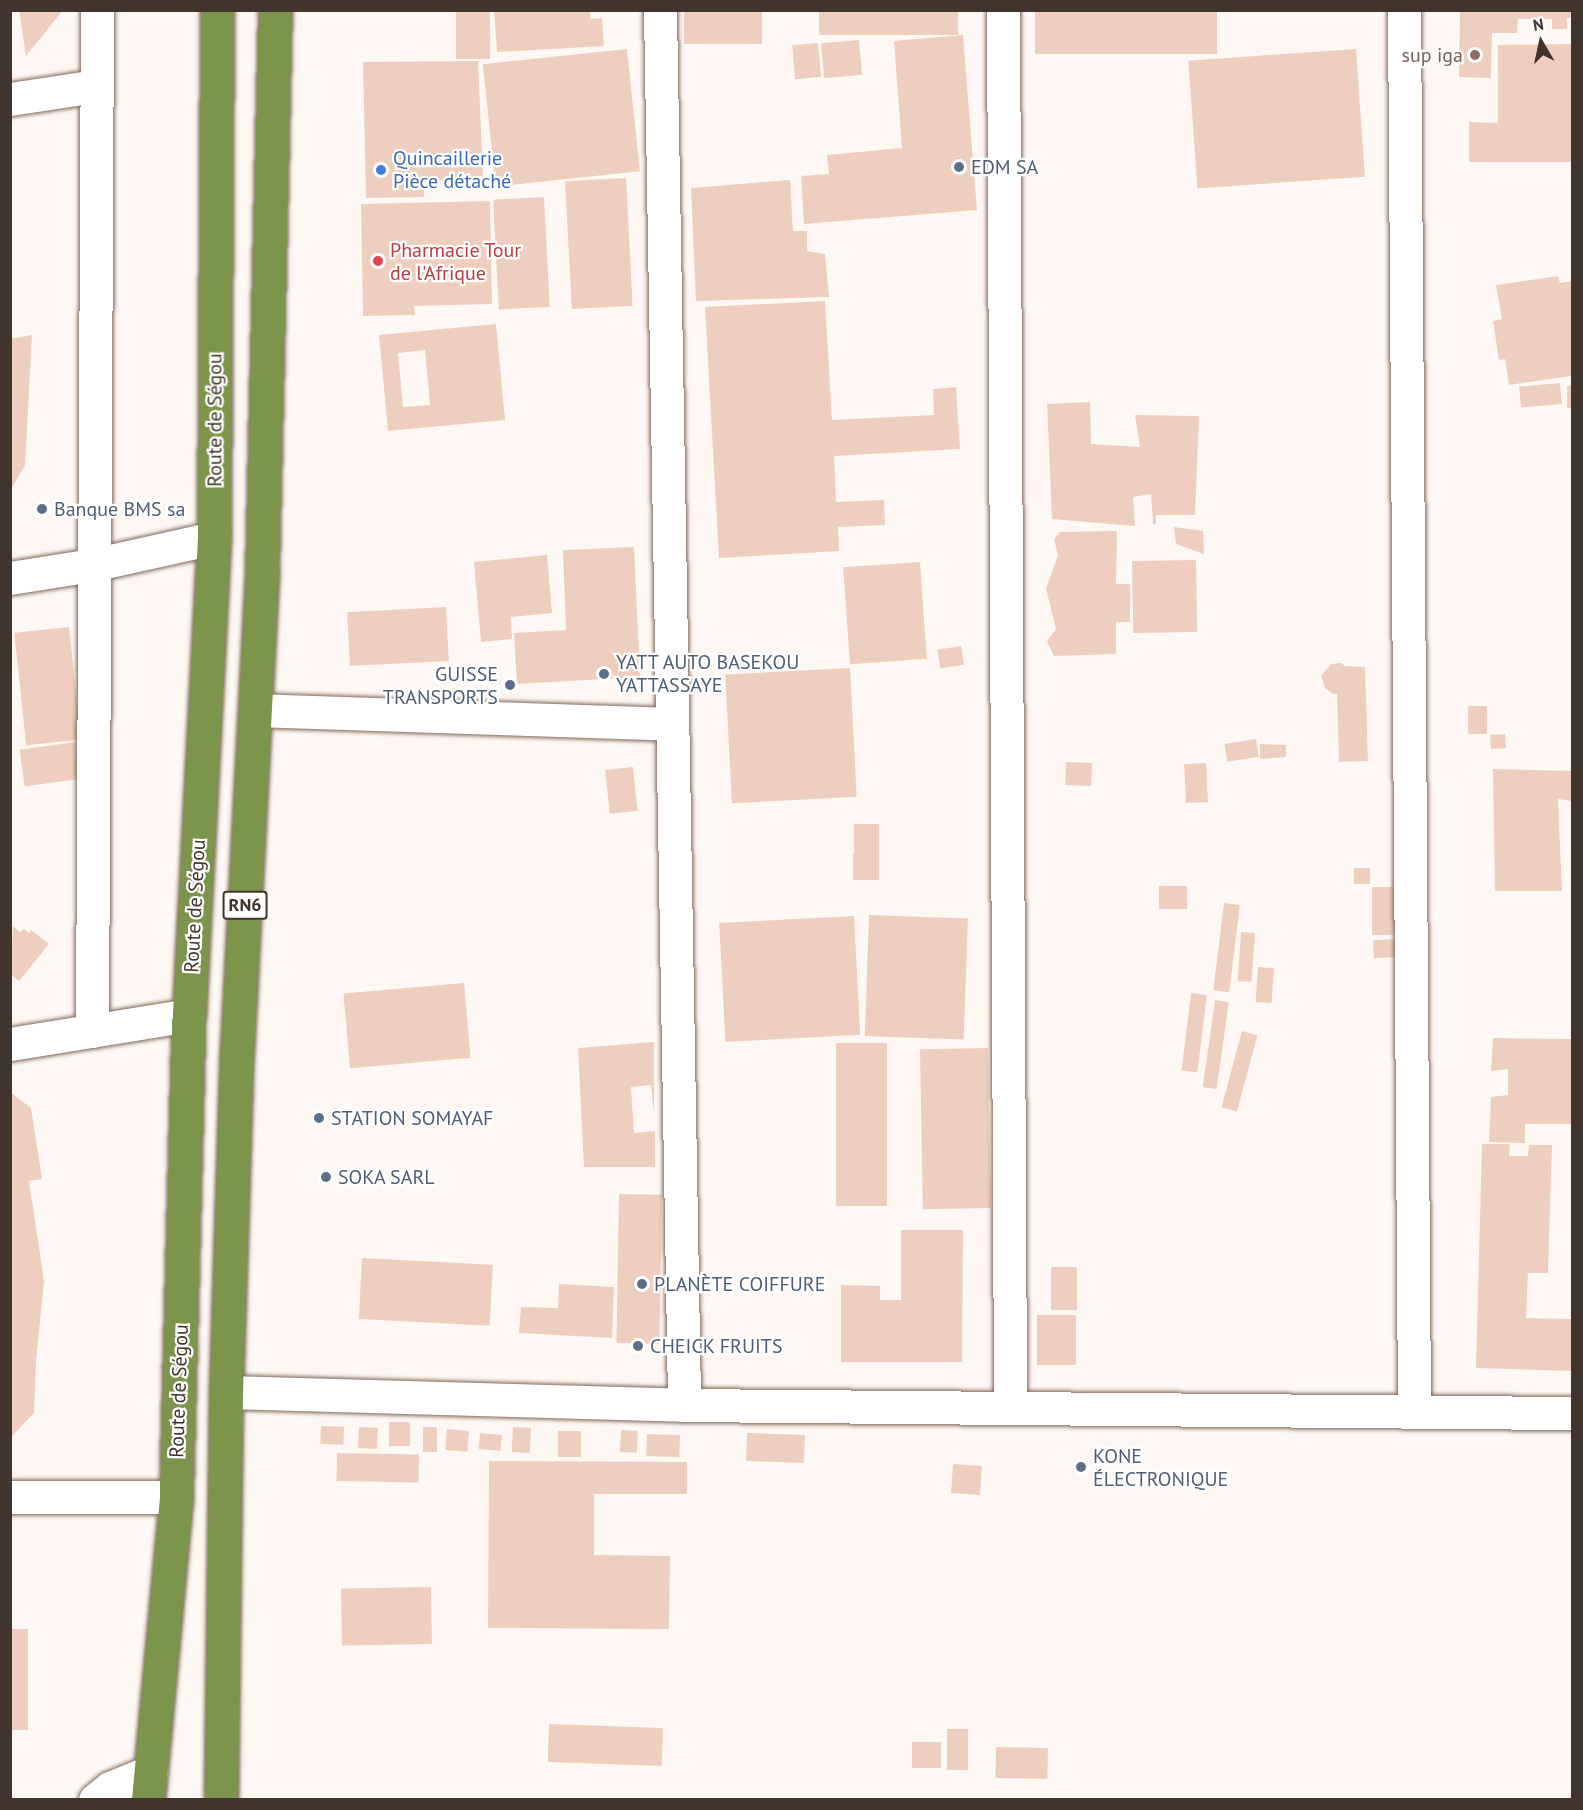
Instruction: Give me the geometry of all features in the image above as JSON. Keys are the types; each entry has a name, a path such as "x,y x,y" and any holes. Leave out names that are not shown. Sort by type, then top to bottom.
{"highway":[{"name":"Route de Ségou","path":"149,1785 176,1497 189,1015 214,538 217,10"},
{"name":"RN6","path":"221,1800 226,1392 237,1051 262,573 275,10"}],"street":[{"path":"92,1031 92,565 97,10"},
{"path":"660,10 684,1405"},
{"path":"1003,10 1010,1407"},
{"path":"1404,10 1414,1412"},
{"path":"10,99 96,86"},
{"path":"10,578 92,565 214,538"},
{"path":"255,710 672,724"},
{"path":"10,1044 189,1015"},
{"path":"226,1392 684,1405 1572,1413"},
{"path":"10,1497 176,1497"},
{"path":"95,1800 110,1788 149,1785"}],"building":[{"path":"19,10 63,10 26,56"},
{"path":"456,10 490,10 490,59 456,59"},
{"path":"494,10 590,10 590,19 602,18 604,46 497,52"},
{"path":"684,10 762,10 762,44 684,44"},
{"path":"819,10 958,10 958,35 819,35"},
{"path":"1035,10 1217,10 1217,54 1035,54"},
{"name":"sup iga","path":"1460,10 1572,10 1572,18 1567,18 1567,29 1552,29 1552,19 1518,19 1517,33 1492,33 1491,78 1459,77"},
{"path":"963,35 977,210 804,224 801,176 829,174 827,155 902,148 894,41"},
{"path":"859,40 862,75 824,78 821,43"},
{"path":"818,43 821,77 795,79 792,45"},
{"path":"1572,44 1572,162 1469,162 1469,122 1498,123 1498,45"},
{"path":"627,49 640,171 496,186 483,64"},
{"path":"1356,49 1365,177 1197,188 1188,61"},
{"path":"478,61 483,176 424,182 424,197 366,198 363,62"},
{"path":"626,178 633,306 572,309 565,181"},
{"path":"790,180 793,231 807,231 807,251 825,254 829,297 696,301 691,188"},
{"path":"544,197 550,307 499,310 493,200"},
{"path":"490,201 492,304 414,306 415,315 363,316 361,204"},
{"path":"1558,276 1560,283 1572,281 1572,376 1509,385 1505,359 1499,360 1493,321 1502,319 1496,285"},
{"path":"825,301 832,420 934,415 933,389 956,387 960,449 834,456 836,502 884,500 885,525 838,527 839,551 719,558 705,307"},
{"path":"496,324 505,420 388,431 379,335","holes":["425,350 430,405 403,407 398,353"]},
{"path":"32,335 25,465 10,491 10,339"},
{"path":"1560,383 1562,404 1521,407 1519,387"},
{"path":"1567,386 1572,386 1572,408 1567,408"},
{"path":"1090,402 1091,444 1140,447 1135,415 1199,416 1195,515 1156,515 1156,524 1153,524 1151,494 1133,497 1135,526 1052,519 1047,404"},
{"path":"1174,527 1203,531 1204,554 1176,544"},
{"path":"1117,531 1116,584 1130,584 1130,622 1116,622 1116,654 1054,656 1047,641 1056,629 1046,589 1058,555 1054,539 1060,532"},
{"path":"634,547 640,677 517,684 514,633 566,630 563,550"},
{"path":"547,555 552,613 511,617 512,639 481,642 474,562"},
{"path":"1196,560 1197,632 1133,633 1132,561"},
{"path":"920,562 927,659 850,664 843,567"},
{"path":"446,607 449,661 350,666 347,612"},
{"path":"69,627 81,739 26,745 14,633"},
{"path":"961,646 964,665 940,669 937,650"},
{"path":"1341,663 1345,666 1365,667 1368,761 1339,762 1337,694 1325,688 1321,676 1331,664"},
{"path":"850,668 857,797 732,803 725,675"},
{"path":"1468,706 1487,706 1487,734 1468,734"},
{"path":"1505,734 1506,748 1491,749 1490,735"},
{"path":"1256,739 1259,757 1227,762 1224,744"},
{"path":"75,742 80,779 25,786 20,750"},
{"path":"1260,744 1286,745 1286,757 1260,759"},
{"path":"1066,762 1092,763 1091,786 1065,785"},
{"path":"1206,763 1208,802 1186,803 1184,764"},
{"path":"633,767 638,811 610,814 605,770"},
{"path":"1493,769 1572,771 1572,801 1558,799 1562,891 1495,891"},
{"path":"854,824 879,824 879,855 854,855"},
{"path":"853,854 879,854 879,880 853,880"},
{"path":"1354,868 1370,868 1370,884 1354,884"},
{"path":"1159,886 1187,886 1187,909 1159,909"},
{"path":"1372,887 1399,887 1399,935 1372,935"},
{"path":"1224,903 1240,905 1229,992 1213,990"},
{"path":"869,915 968,918 964,1039 865,1036"},
{"path":"854,916 860,1035 725,1042 719,923"},
{"path":"13,926 20,932 24,929 29,933 31,930 49,944 19,981 10,974"},
{"path":"1241,932 1255,933 1252,982 1238,981"},
{"path":"1396,939 1397,957 1374,958 1373,940"},
{"path":"1258,967 1274,968 1272,1003 1256,1002"},
{"path":"464,983 471,1058 350,1068 343,994"},
{"path":"1191,993 1207,995 1197,1072 1181,1070"},
{"path":"1215,1000 1229,1002 1217,1089 1203,1087"},
{"path":"1242,1031 1257,1035 1237,1111 1222,1107"},
{"path":"1493,1038 1572,1039 1572,1124 1525,1124 1525,1143 1489,1142 1491,1097 1508,1095 1508,1069 1491,1071"},
{"path":"654,1042 654,1114 651,1085 631,1087 634,1133 655,1131 655,1167 584,1167 578,1048"},
{"path":"836,1043 887,1043 887,1206 836,1206"},
{"path":"988,1048 991,1208 923,1209 920,1049"},
{"path":"10,1092 31,1108 42,1179 29,1181 44,1281 36,1362 34,1413 10,1438"},
{"path":"1482,1144 1510,1144 1509,1156 1528,1156 1529,1145 1552,1145 1548,1273 1528,1273 1526,1318 1572,1319 1572,1371 1476,1368"},
{"path":"619,1194 662,1195 659,1344 616,1343"},
{"path":"901,1230 963,1230 962,1362 841,1362 841,1285 880,1286 880,1300 901,1300"},
{"path":"362,1258 493,1265 490,1326 359,1319"},
{"path":"1051,1267 1077,1267 1077,1310 1051,1310"},
{"path":"559,1284 614,1287 612,1338 519,1333 521,1307 558,1308"},
{"path":"1037,1315 1076,1315 1076,1365 1037,1365"},
{"path":"389,1422 410,1422 410,1446 389,1446"},
{"path":"321,1426 344,1427 343,1445 320,1444"},
{"path":"359,1427 378,1428 377,1449 358,1448"},
{"path":"423,1427 437,1427 437,1452 423,1452"},
{"path":"513,1427 531,1428 530,1453 512,1452"},
{"path":"447,1429 469,1431 467,1452 445,1450"},
{"path":"621,1430 638,1431 637,1453 620,1452"},
{"path":"558,1431 581,1431 581,1457 558,1457"},
{"path":"480,1433 502,1435 501,1451 479,1449"},
{"path":"747,1433 805,1435 804,1463 746,1461"},
{"path":"647,1434 680,1435 679,1457 646,1456"},
{"path":"337,1453 419,1454 418,1482 337,1481"},
{"path":"489,1461 687,1462 687,1494 594,1494 594,1555 670,1556 669,1629 488,1628"},
{"path":"953,1464 982,1466 980,1495 951,1493"},
{"path":"431,1587 432,1644 342,1646 341,1589"},
{"path":"10,1629 28,1629 28,1730 10,1730"},
{"path":"549,1724 663,1728 662,1766 548,1762"},
{"path":"947,1729 968,1729 968,1770 947,1770"},
{"path":"912,1742 941,1742 941,1768 912,1768"},
{"path":"996,1747 1048,1748 1047,1779 995,1778"}],"place":[{"name":"sup iga","path":"1475,55"},
{"name":"EDM SA","path":"959,167"},
{"name":"Quincaillerie Pièce détaché","path":"381,170"},
{"name":"Pharmacie Tour de l'Afrique","path":"378,261"},
{"name":"Banque BMS sa","path":"42,509"},
{"name":"YATT AUTO BASEKOU YATTASSAYE","path":"604,674"},
{"name":"GUISSE TRANSPORTS","path":"510,685"},
{"name":"STATION SOMAYAF","path":"319,1118"},
{"name":"SOKA SARL","path":"326,1177"},
{"name":"PLANÈTE COIFFURE","path":"642,1284"},
{"name":"CHEICK FRUITS","path":"638,1346"},
{"name":"KONE ÉLECTRONIQUE","path":"1081,1467"}]}
